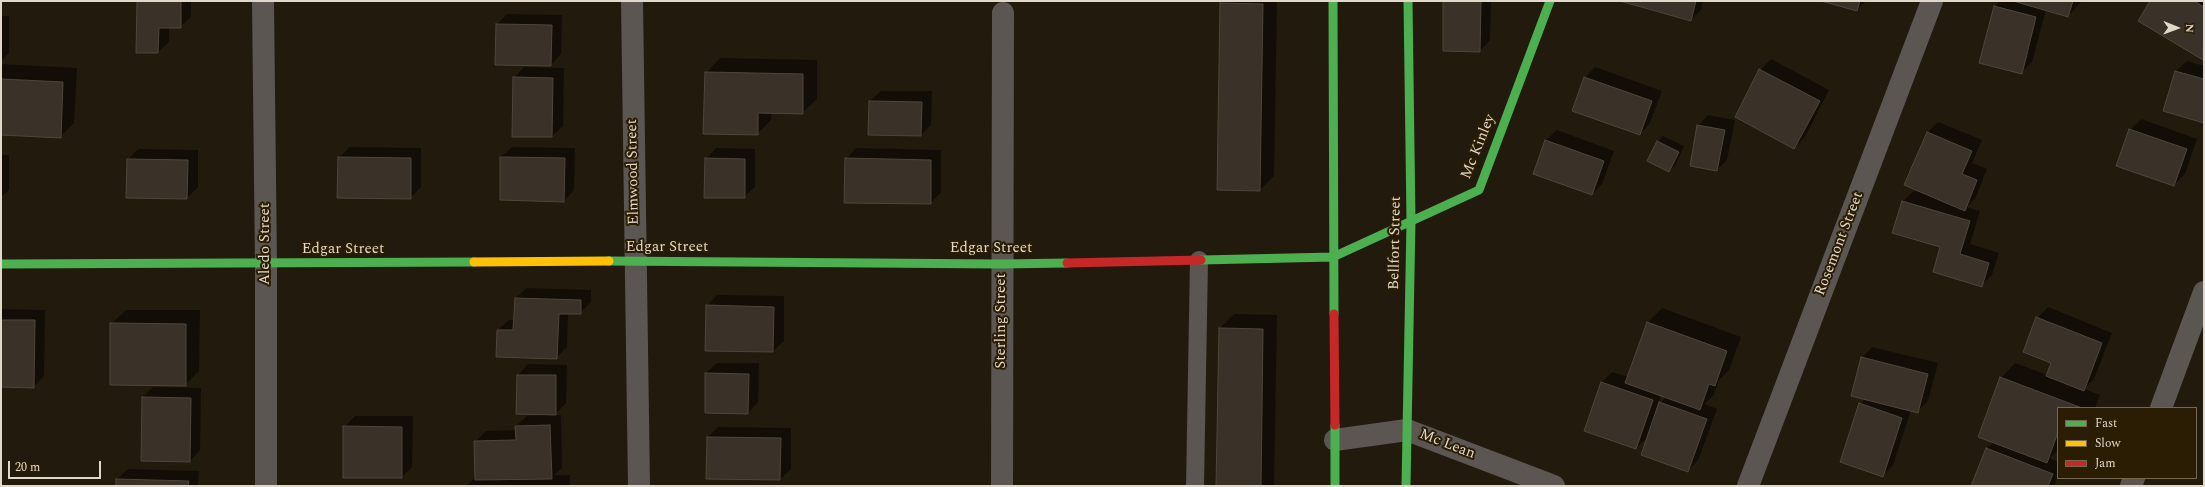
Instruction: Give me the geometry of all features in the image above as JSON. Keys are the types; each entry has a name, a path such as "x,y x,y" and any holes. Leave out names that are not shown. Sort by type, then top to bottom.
{"street":[{"name":"Elmwood Street","path":"632,1 639,486"},
{"path":"1333,1 1335,486"},
{"name":"Bellfort Street","path":"1406,486 1411,221 1408,1"},
{"name":"Mc Kinley","path":"1333,257 1479,190 1550,1"},
{"name":"Rosemont Street","path":"1748,486 1932,1"},
{"name":"Aledo Street","path":"263,3 266,264 266,486"},
{"name":"Sterling Street","path":"1002,486 1003,12"},
{"name":"Edgar Street","path":"1,264 266,264 635,261 1002,264 1333,257"},
{"path":"2160,407 2204,292"},
{"name":"Mc Lean","path":"1335,440 1407,430 1554,486"}],"lane":[{"path":"1195,486 1199,260"}],"building":[{"path":"137,1 181,1 181,28 159,28 158,53 136,53"},
{"path":"1443,1 1481,1 1480,52 1443,51"},
{"path":"1620,1 1696,1 1691,21"},
{"path":"1821,1 1860,1 1857,11"},
{"path":"2013,1 2073,1 2068,17"},
{"path":"2150,1 2194,1 2204,7 2203,60 2138,21"},
{"path":"1220,3 1263,4 1260,191 1217,190"},
{"path":"1994,6 2036,17 2022,74 1979,63"},
{"path":"496,24 552,25 551,66 495,65"},
{"path":"1759,69 1820,101 1794,149 1735,117"},
{"path":"2175,71 2204,79 2204,123 2163,111"},
{"path":"705,72 803,74 803,114 758,113 758,135 703,134"},
{"path":"513,77 553,78 552,137 512,137"},
{"path":"1584,77 1652,101 1640,135 1572,111"},
{"path":"1,79 63,82 61,138 1,135"},
{"path":"869,101 922,102 921,136 868,135"},
{"path":"1697,125 1725,130 1717,171 1690,166"},
{"path":"2129,129 2187,149 2174,186 2116,166"},
{"path":"1927,132 1972,151 1962,174 1977,180 1965,211 1904,185"},
{"path":"1545,140 1604,161 1592,195 1533,174"},
{"path":"1657,141 1679,152 1669,172 1647,161"},
{"path":"338,157 411,158 411,199 337,198"},
{"path":"500,157 565,158 564,202 500,200"},
{"path":"705,158 745,159 745,198 704,198"},
{"path":"845,158 931,160 931,204 844,203"},
{"path":"127,159 188,160 187,199 126,198"},
{"path":"1902,201 1970,221 1960,254 1989,263 1982,287 1933,272 1940,247 1892,233"},
{"path":"515,298 581,300 581,314 559,314 557,359 496,357 497,330 513,330"},
{"path":"706,305 774,307 773,352 705,351"},
{"path":"2036,317 2102,343 2084,391 2046,376 2051,363 2023,352"},
{"path":"1,320 35,320 34,388 1,387"},
{"path":"1647,322 1727,351 1715,386 1709,384 1700,410 1625,383"},
{"path":"110,323 186,324 186,386 110,385"},
{"path":"1219,328 1263,329 1261,486 1216,486"},
{"path":"1861,357 1928,374 1918,413 1851,396"},
{"path":"705,373 749,374 748,414 705,413"},
{"path":"517,375 556,375 556,415 516,414"},
{"path":"2000,377 2079,407 2057,407 2057,435 2047,463 1978,437"},
{"path":"1601,382 1653,400 1636,449 1584,431"},
{"path":"142,397 191,398 190,462 141,461"},
{"path":"1659,402 1707,419 1688,472 1641,455"},
{"path":"1859,403 1902,418 1883,477 1840,462"},
{"path":"550,425 552,479 475,480 474,441 516,440 515,426"},
{"path":"343,426 402,427 402,478 343,478"},
{"path":"707,437 781,438 780,480 706,479"},
{"path":"1986,448 2053,474 2048,486 1971,486"},
{"path":"116,479 189,481 188,486 116,486"}],"traffic: fast":[{"path":"1333,1 1334,314"},
{"path":"1406,486 1411,221 1408,1"},
{"path":"1201,260 1333,257 1479,190 1550,1"},
{"path":"609,261 1002,264 1067,263"},
{"path":"1,264 474,262"},
{"path":"1335,425 1335,486"}],"traffic: slow":[{"path":"474,262 609,261"}],"traffic: jam":[{"path":"1067,263 1201,260"},
{"path":"1334,314 1335,425"}]}
